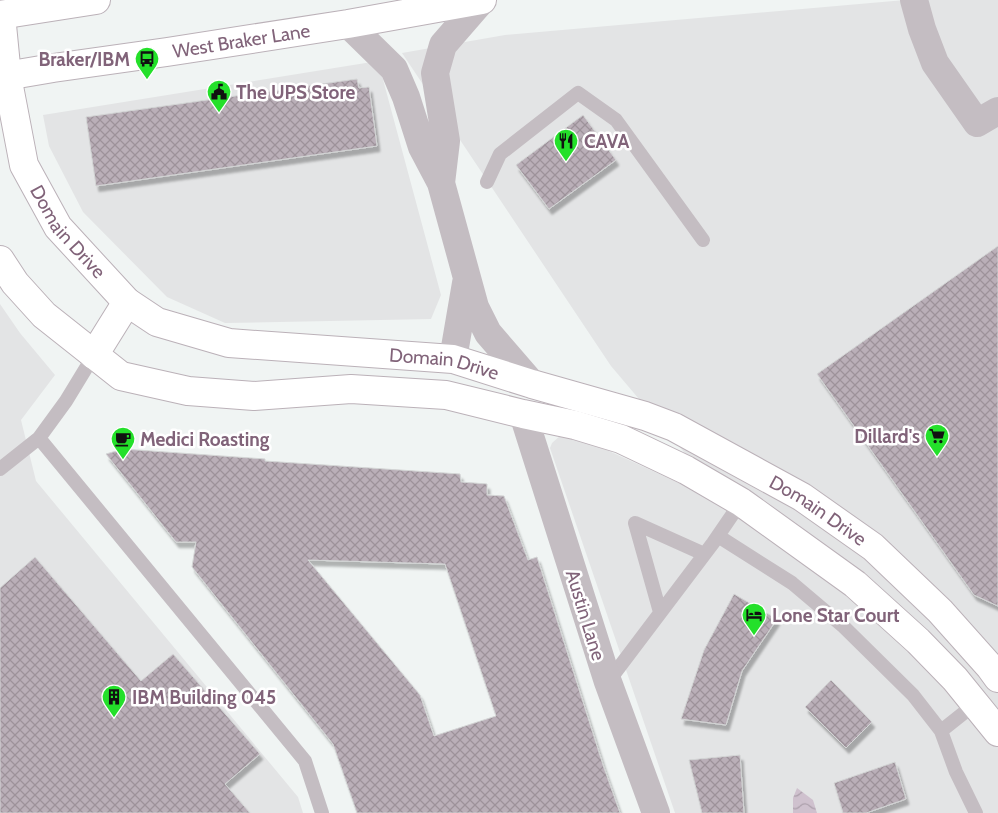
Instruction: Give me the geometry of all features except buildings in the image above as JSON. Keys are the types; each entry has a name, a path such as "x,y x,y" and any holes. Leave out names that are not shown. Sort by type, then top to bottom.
{"street":[{"path":"0,14 96,0"},
{"path":"441,183 446,141 435,73 443,45 482,0"},
{"name":"West Braker Lane","path":"4,77 52,68 348,24 482,0"},
{"path":"914,0 922,29 935,63 987,117"},
{"name":"Domain Drive","path":"0,14 4,77 24,165 58,227 127,302 157,322 229,343 453,359 645,416 674,427 802,497 873,547 940,610 995,668"},
{"path":"348,24 394,69 406,97 422,147 441,183 475,307 488,333 532,384"},
{"name":"Domain Drive","path":"0,260 15,283 44,315 121,376 188,391 254,396 351,389 446,395 575,425 621,439 657,456 686,470 741,502 855,584 918,641 955,680 998,732"},
{"path":"446,395 466,279"},
{"path":"94,355 127,302"},
{"name":"Austin Lane","path":"523,414 608,682 656,813"},
{"path":"657,456 674,427"},
{"path":"770,522 829,543 869,573 949,647 968,669 982,671 995,668"}],"lane":[{"path":"487,182 500,154 578,93 616,120 703,240"},
{"path":"0,469 39,438 66,401 94,355"},
{"path":"39,438 304,761 322,813"},
{"path":"608,682 718,536 741,502"},
{"path":"660,612 635,523 704,554"},
{"path":"718,536 792,583 844,627 913,695 941,731 956,772 976,813"},
{"path":"941,731 974,704"}],"shaded area":[{"path":"905,0 998,0 998,813 675,813 550,448 552,443 561,435 568,435 609,451 692,489 739,517 611,366 402,53 505,35"},
{"path":"378,61 441,295 431,319 225,323 167,297 83,212 49,146 43,115"},
{"name":"IBM Building 045","path":"0,304 20,333 55,375 21,420 36,481 298,797 303,813 0,813"}],"water":[{"path":"797,788 813,800 817,813 793,813 793,798"}],"place":[{"name":"Braker/IBM","path":"147,80"},
{"name":"The UPS Store","path":"219,113"},
{"name":"CAVA","path":"566,162"},
{"name":"Dillard's","path":"937,457"},
{"name":"Medici Roasting","path":"123,460"},
{"name":"Lone Star Court","path":"754,636"},
{"name":"IBM Building 045","path":"114,718"}]}
